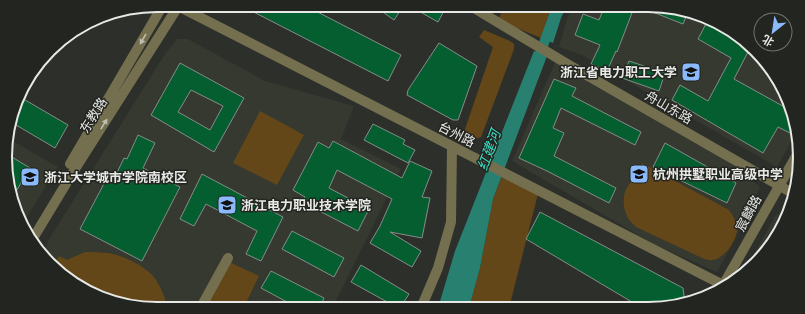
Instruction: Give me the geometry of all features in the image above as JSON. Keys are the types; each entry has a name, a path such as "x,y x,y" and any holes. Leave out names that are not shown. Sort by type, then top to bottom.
{"street":[{"name":"东教路","path":"31,229 159,12"},
{"name":"东教路","path":"35,236 173,12"},
{"name":"台州路","path":"191,12 603,223 718,284"},
{"name":"舟山东路","path":"481,12 569,65 789,191"},
{"path":"424,302 438,268 451,222 452,146"},
{"name":"宸麟路","path":"727,279 793,161"},
{"path":"204,302 228,258"}],"shaded area":[{"path":"502,12 550,12 541,38 498,20"},
{"path":"550,12 564,12 553,43 541,38"},
{"name":"浙江省电力职工大学","path":"570,12 657,12 686,17 703,23 729,36 744,48 751,54 769,76 785,110 792,140 777,167 582,55 559,47"},
{"path":"484,30 510,41 514,44 514,49 481,137 472,140 463,135 493,47 479,37"},
{"name":"浙江电力职业技术学院","path":"177,39 188,39 265,81 354,106 341,139 401,169 335,302 138,301 110,294 84,283 54,260 45,249 48,241 165,54"},
{"path":"534,51 547,56 493,199 480,268 471,302 440,302 455,251"},
{"name":"杭州拱墅职业高级中学","path":"556,60 704,141 760,187 747,217 717,272 655,245 512,161"},
{"path":"260,111 304,135 277,185 233,163"},
{"name":"浙江大学城市学院南校区","path":"13,141 58,167 26,219 17,195 13,176"},
{"path":"642,163 729,210 734,219 737,230 732,245 721,257 710,260 700,257 636,227 630,221 624,205 624,197 630,183 636,178 644,175 638,171"},
{"path":"503,173 539,190 511,302 471,302 480,268 493,199"},
{"path":"782,213 769,238 750,261 775,216"},
{"path":"85,252 102,252 132,261 144,268 153,276 164,295 166,302 138,301 119,297 102,291 76,278 56,262 59,256 67,260"},
{"path":"229,262 259,276 246,302 208,302"}],"building":[{"path":"254,12 318,12 401,55 388,81"},
{"path":"383,12 399,12 394,20"},
{"path":"420,12 443,12 438,22"},
{"path":"602,12 632,12 617,52 616,51 607,71 591,64 600,45 575,35 583,14 599,20"},
{"path":"653,12 686,17 683,24"},
{"path":"706,24 729,36 748,52 734,79 784,107 791,134 778,127 763,153 672,100 680,85 708,101 731,58 698,39"},
{"path":"439,43 477,66 458,120 453,120 407,95 408,90"},
{"path":"629,61 665,73 659,91 622,78"},
{"path":"180,63 244,98 214,152 151,115","holes":["191,90 223,106 210,130 178,112"]},
{"path":"554,79 576,88 572,96 641,132 635,145 561,108 553,128 564,133 554,156 616,188 609,203 519,158"},
{"path":"24,99 68,125 55,148 16,125"},
{"path":"373,124 405,140 403,144 415,150 408,163 364,140"},
{"path":"138,135 155,143 143,168 180,187 142,261 80,229 107,178 113,181 124,158 127,159"},
{"path":"333,141 402,178 410,161 432,171 422,197 430,198 422,238 390,232 421,251 412,267 370,243 380,226 392,199 337,170 329,188 369,209 358,231 302,202 305,197 293,190 318,142 329,148"},
{"path":"665,143 736,183 727,203 653,167"},
{"path":"12,157 30,168 16,191 13,176"},
{"path":"202,174 283,217 261,261 246,254 257,231 206,204 194,226 180,219"},
{"path":"540,212 683,288 684,297 657,302 632,302 526,239"},
{"path":"292,231 344,258 334,277 282,249"},
{"path":"361,265 409,294 404,302 387,302 351,282"},
{"path":"271,271 324,298 322,302 287,302 261,288"}],"waterway":[{"name":"红建河","path":"539,57 557,12"}],"place":[{"name":"浙江省电力职工大学","path":"691,72"},
{"name":"杭州拱墅职业高级中学","path":"639,174"},
{"name":"浙江大学城市学院南校区","path":"30,177"},
{"name":"浙江电力职业技术学院","path":"227,205"}]}
